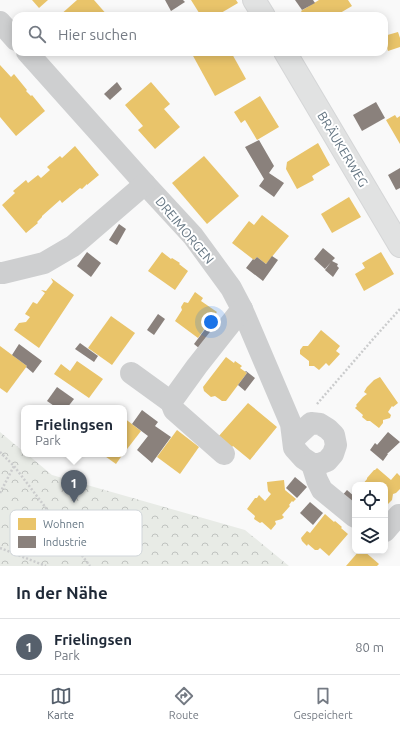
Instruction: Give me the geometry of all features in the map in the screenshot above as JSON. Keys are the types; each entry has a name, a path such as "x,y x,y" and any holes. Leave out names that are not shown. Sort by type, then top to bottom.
{"main road":[{"path":"254,0 262,12"},
{"name":"BRÄUKERWEG","path":"287,56 400,246"}],"street":[{"path":"0,22 12,36"},
{"name":"DREIMORGEN","path":"31,56 193,236 231,288 242,309 291,424 294,448 312,464"},
{"path":"0,272 3,273 44,263 73,246 145,184"},
{"path":"171,402 242,309"},
{"path":"131,373 171,402 174,410 224,454"},
{"path":"294,439 311,423 320,424 334,435 336,445 334,454 327,461 319,464 312,464 316,480 322,490 352,515"}],"path":[{"path":"311,423 312,410 400,309"},
{"path":"0,452 14,466 47,510"},
{"path":"0,493 14,466"},
{"path":"0,548 10,552"},
{"path":"20,556 46,566"},
{"path":"82,556 90,566"}],"green space":[{"path":"0,432 21,450 21,457 31,457 52,475 245,530 289,566 0,566"}],"building: Wohnen":[{"path":"32,0 48,0 39,8"},
{"path":"77,0 94,0 104,12 64,12"},
{"path":"191,0 236,0 238,3 223,12 198,12"},
{"path":"319,0 348,0 352,6 342,12 301,11"},
{"path":"398,32 400,47 388,51 388,35"},
{"path":"193,56 233,56 246,79 215,96"},
{"path":"0,65 11,77 14,74 27,90 26,91 31,96 32,95 45,111 16,136 0,117"},
{"path":"151,82 170,104 164,109 180,127 155,149 138,130 143,126 125,105"},
{"path":"260,96 279,127 257,140 245,120 241,123 234,112"},
{"path":"395,115 397,118 400,116 400,144 386,120"},
{"path":"318,143 330,165 312,176 314,180 297,189 286,169 287,162"},
{"path":"75,146 99,175 62,203 60,200 26,233 2,205 15,193 13,191 26,180 28,183 38,175 41,178 50,170 47,167 60,156 62,158"},
{"path":"204,156 239,196 207,224 172,183"},
{"path":"349,197 361,217 332,233 321,214"},
{"path":"262,215 289,236 266,264 257,257 254,260 232,243 249,221 254,225"},
{"path":"162,252 171,259 172,258 180,263 179,264 188,271 175,290 148,271"},
{"path":"381,252 394,274 364,291 355,274 365,268 362,263"},
{"path":"51,278 74,295 39,348 14,330 19,323 26,322 30,317 25,314 33,302 37,304 45,293 41,290 46,291 53,282"},
{"path":"195,292 203,298 201,301 217,312 198,338 175,321 182,310 181,307 184,302 188,303"},
{"path":"111,316 135,333 112,365 88,348"},
{"path":"321,330 340,346 336,351 340,354 329,366 326,363 319,370 314,366 309,366 309,361 300,354 300,350 303,346 308,346"},
{"path":"0,346 27,366 7,393 0,388"},
{"path":"226,357 234,363 235,361 242,366 240,368 247,373 226,401 222,401 215,396 211,397 204,391 203,387"},
{"path":"77,361 103,379 89,398 54,374 61,364 70,371"},
{"path":"380,377 398,403 393,407 392,406 388,412 391,415 390,418 383,420 383,423 379,428 362,417 363,415 355,408 367,394 364,392 367,387 374,380"},
{"path":"248,403 277,427 250,460 233,446 231,448 218,437"},
{"path":"127,420 141,431 127,449"},
{"path":"177,430 199,447 180,474 157,457"},
{"path":"106,457 121,457 116,464"},
{"path":"377,468 391,480 397,473 400,476 400,489 393,494 392,500 388,504 388,482 364,482"},
{"path":"284,480 285,490 296,499 293,502 292,501 289,505 290,506 282,515 284,517 275,521 276,524 271,530 262,522 260,523 254,519 255,516 247,509 259,495 265,501 271,494 268,491 267,482"},
{"path":"325,514 342,527 341,528 348,534 329,556 320,548 315,550 308,544 307,546 301,538 307,531 310,533"},
{"path":"356,554 367,554 379,564 377,566 346,566"}],"building: Industrie":[{"path":"165,0 183,0 185,2 171,11"},
{"path":"295,0 313,0 315,3 302,10"},
{"path":"117,82 122,89 110,100 104,94"},
{"path":"376,102 385,118 362,131 353,115"},
{"path":"259,140 274,166 269,173 284,183 274,197 259,186 264,179 245,147"},
{"path":"400,168 400,188 396,190 388,175"},
{"path":"119,224 126,229 117,245 109,240"},
{"path":"323,248 335,258 332,261 338,264 337,266 339,268 333,277 325,270 331,262 325,269 314,259"},
{"path":"87,252 101,263 91,277 77,266"},
{"path":"272,256 278,260 263,281 246,268 253,259 254,260 257,257 266,264"},
{"path":"158,314 165,319 154,335 147,330"},
{"path":"206,328 212,333 200,349 194,344"},
{"path":"80,343 98,356 94,362 75,349"},
{"path":"19,344 42,361 33,373 26,367 27,366 12,355"},
{"path":"245,371 255,378 245,391 238,385 247,373"},
{"path":"57,387 74,399 69,405 53,405 47,401"},
{"path":"142,410 158,422 155,426 171,437 152,463 137,450 148,436 132,424"},
{"path":"388,432 400,442 387,454 383,461 370,450 375,443 377,445"},
{"path":"295,477 307,487 297,498 286,488"},
{"path":"347,490 352,494 352,506 341,497"},
{"path":"310,502 323,513 313,525 300,513"}],"place":[{"name":"Frielingsen","path":"74,503"}]}
